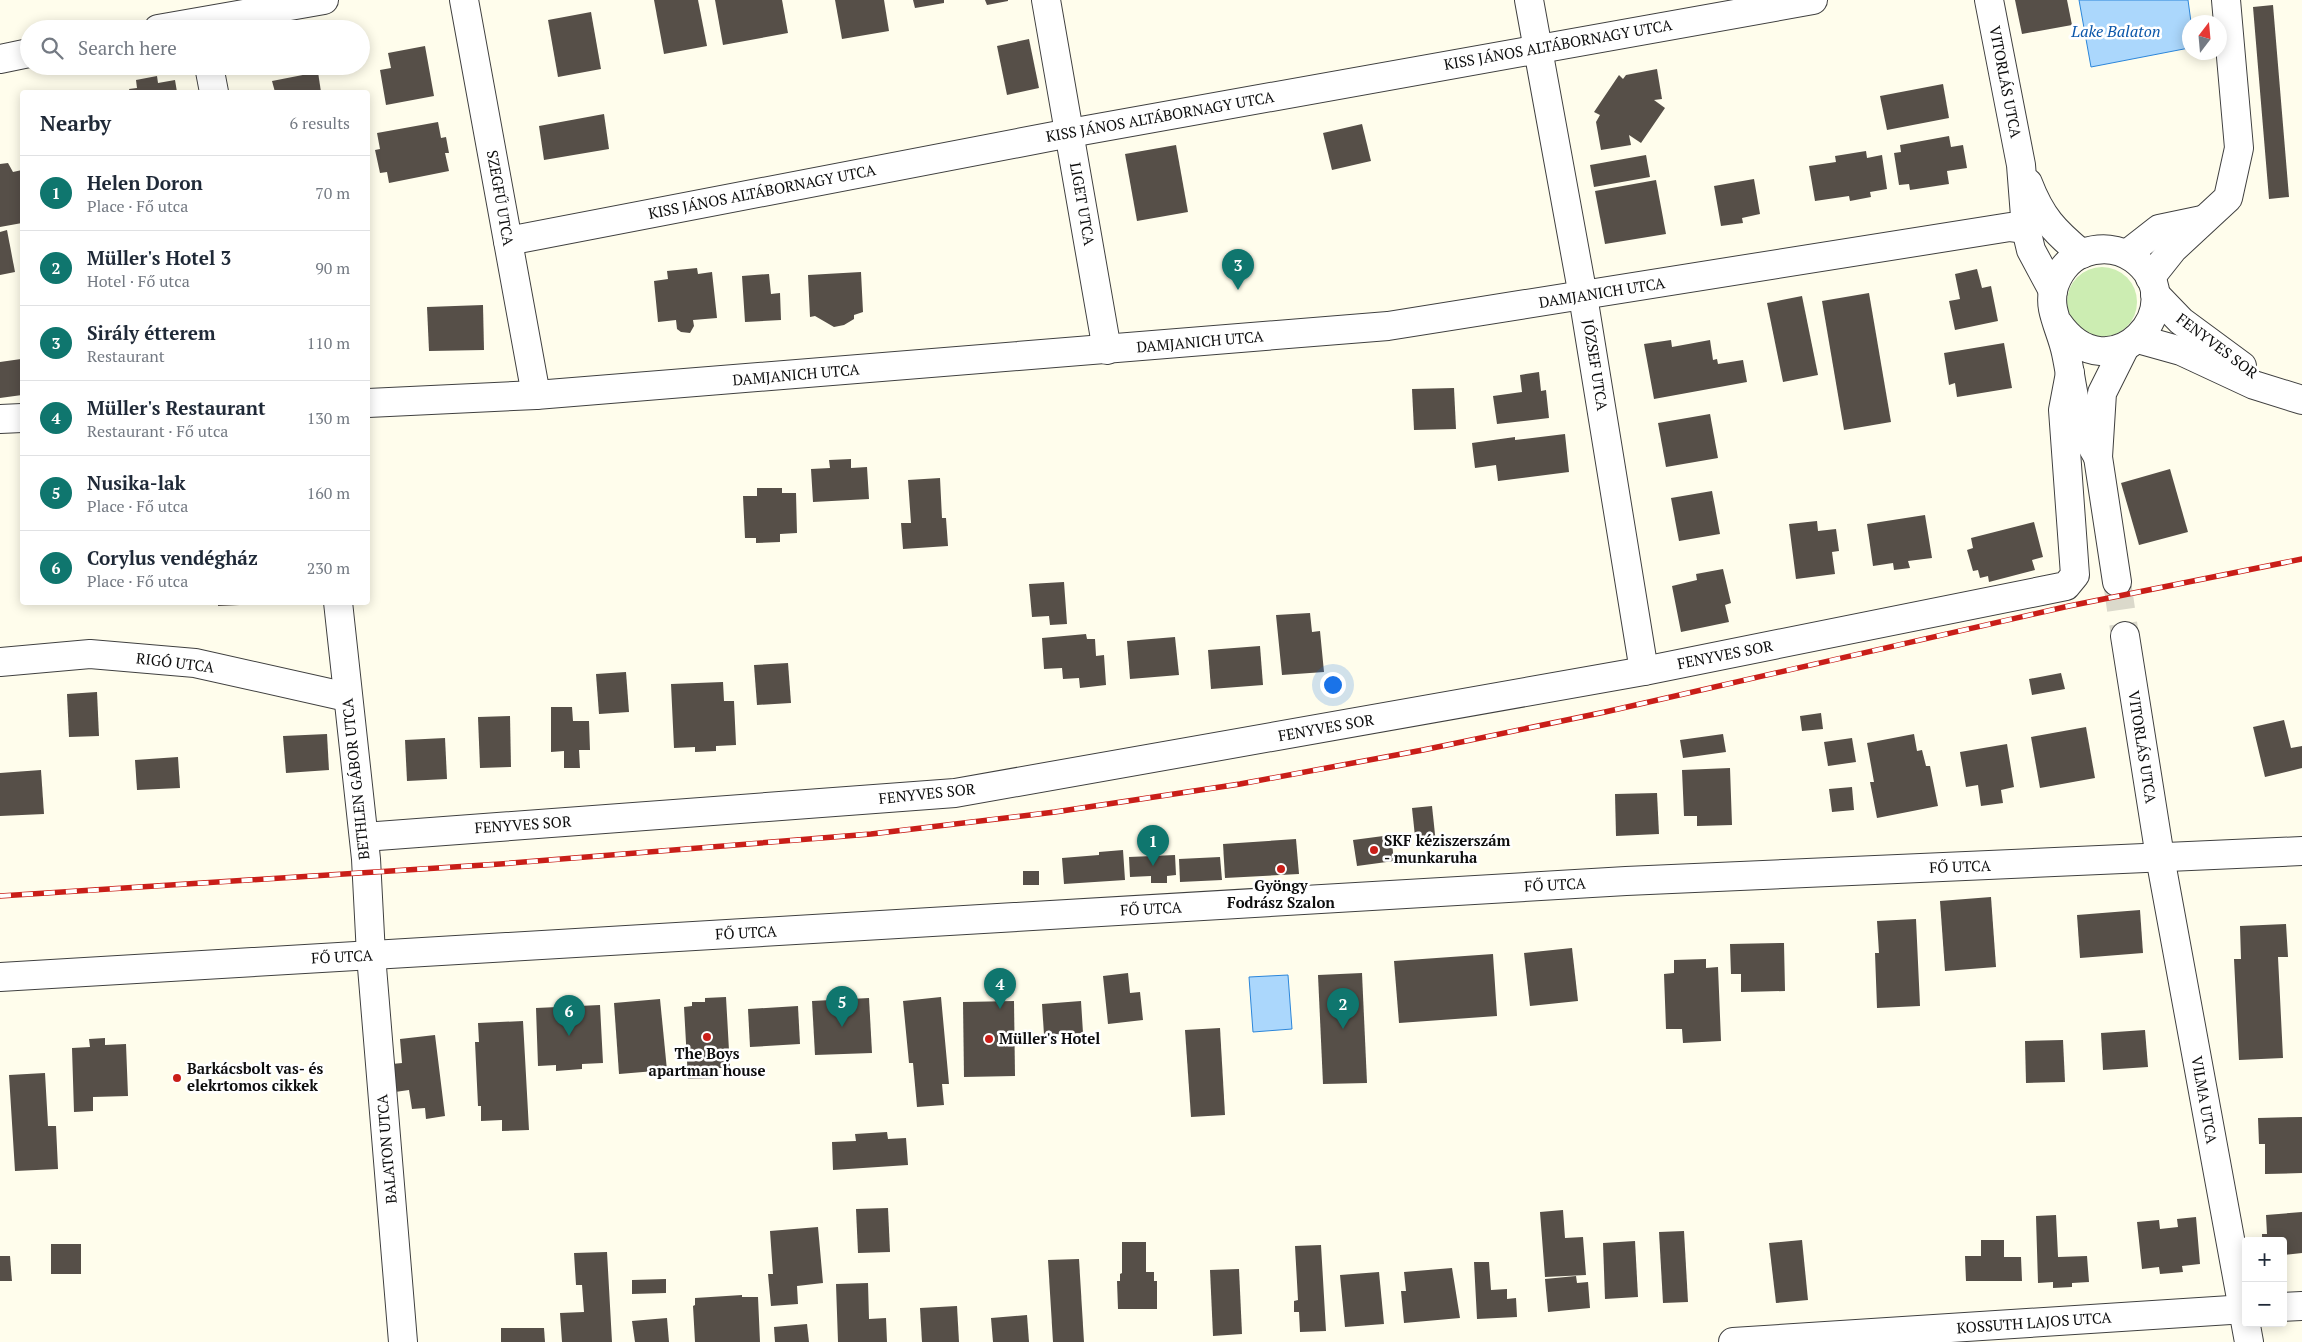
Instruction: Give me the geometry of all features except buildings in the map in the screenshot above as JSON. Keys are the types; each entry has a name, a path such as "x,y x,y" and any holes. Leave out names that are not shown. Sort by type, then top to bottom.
{"street":[{"path":"187,20 200,16 324,0"},
{"name":"SZEGFŰ UTCA","path":"464,0 536,395"},
{"name":"LIGET UTCA","path":"1046,0 1108,350"},
{"name":"JÓZSEF UTCA","path":"1528,0 1584,296 1644,671"},
{"name":"KISS JÁNOS ALTÁBORNAGY UTCA","path":"508,241 1070,133 1812,0"},
{"name":"VITORLÁS UTCA","path":"1988,0 2021,165 2026,229 2031,250 2053,291 2053,308 2081,424 2098,457"},
{"path":"2153,286 2174,249 2202,220 2228,198 2239,148 2226,0"},
{"path":"0,59 20,55"},
{"path":"211,75 214,90"},
{"name":"VITORLÁS UTCA","path":"2021,165 2038,207 2058,234 2082,254"},
{"path":"2127,254 2159,229 2202,220"},
{"name":"DAMJANICH UTCA","path":"370,404 536,395 1388,326 2010,227 2026,229"},
{"path":"2053,291 2058,276 2068,263 2082,254 2097,249 2127,254 2141,264 2153,286"},
{"name":"VITORLÁS UTCA","path":"2117,582 2098,457 2102,393 2132,343 2149,326 2154,311 2153,286"},
{"name":"FENYVES SOR","path":"2153,286 2181,322 2228,357 2292,396"},
{"name":"VITORLÁS UTCA","path":"2058,323 2073,341 2094,351 2110,352 2132,343"},
{"name":"FENYVES SOR","path":"2132,343 2181,351 2254,385 2292,396"},
{"name":"FENYVES SOR","path":"364,836 955,794 1644,671 2066,586 2074,575 2063,410 2070,373"},
{"path":"0,419 20,418"},
{"name":"BETHLEN GÁBOR UTCA","path":"338,605 347,697 364,836 371,955"},
{"name":"VITORLÁS UTCA","path":"2125,636 2160,857"},
{"name":"RIGÓ UTCA","path":"0,662 90,654 195,663 347,697"},
{"name":"FŐ UTCA","path":"0,977 1616,882 2302,852"},
{"name":"VILMA UTCA","path":"2160,857 2242,1299"},
{"name":"BALATON UTCA","path":"371,955 403,1342"},
{"path":"2287,1307 2302,1306"},
{"name":"KOSSUTH LAJOS UTCA","path":"1733,1342 2242,1310"},
{"name":"VILMA UTCA","path":"2247,1327 2249,1342"}],"green space":[{"path":"2109,267 2122,273 2131,282 2135,288 2137,302 2135,316 2127,327 2116,335 2095,337 2088,335 2077,327 2069,316 2067,295 2069,288 2077,277 2088,269"}],"water":[{"name":"Lake Balaton","path":"2079,0 2188,0 2190,15 2182,15 2182,49 2091,67"},
{"path":"1288,975 1292,1029 1253,1032 1249,977"}],"tunnel":[{"path":"2117,582 2125,636"}],"railway":[{"path":"0,896 500,864 871,834 1055,812 1240,784 1423,750 1605,712 2069,606 2302,559"}],"place":[{"name":"Sirály étterem","path":"1238,290"},
{"name":"SKF kéziszerszám - munkaruha","path":"1374,850"},
{"name":"Helen Doron","path":"1153,866"},
{"name":"Gyöngy Fodrász Szalon","path":"1281,869"},
{"name":"Müller's Restaurant","path":"1000,1009"},
{"name":"Nusika-lak","path":"842,1027"},
{"name":"Müller's Hotel 3","path":"1343,1029"},
{"name":"Corylus vendégház","path":"569,1036"},
{"name":"The Boys apartman house","path":"707,1037"},
{"name":"Müller's Hotel","path":"989,1039"},
{"name":"Barkácsbolt vas- és elekrtomos cikkek","path":"177,1078"}]}
